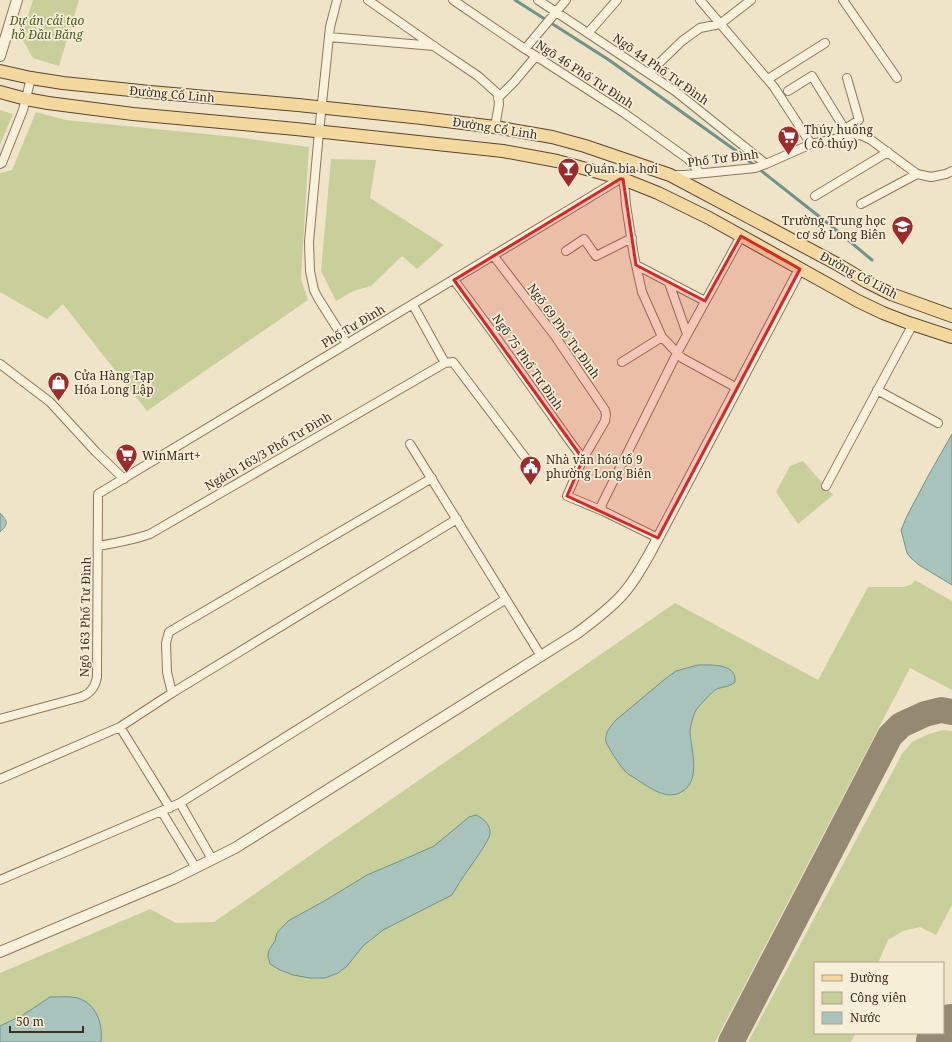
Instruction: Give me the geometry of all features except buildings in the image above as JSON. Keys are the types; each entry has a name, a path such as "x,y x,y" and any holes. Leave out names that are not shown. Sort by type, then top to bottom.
{"main road":[{"name":"Đường Cổ Linh","path":"0,71 63,83 422,118 495,127 558,138 670,175 830,260 867,282 891,294 952,316"},
{"name":"Đường Cổ Linh","path":"0,92 26,99 60,105 133,114 503,151 557,160 622,179 664,196 709,218 858,301 883,313 952,337"},
{"path":"858,301 867,282"}],"street":[{"path":"0,56 17,0"},
{"path":"337,0 330,27 319,132 310,242 310,271 314,290 318,298 347,344"},
{"path":"368,0 478,76 498,94 499,104 495,127"},
{"name":"Ngõ 46 Phố Tư Đình","path":"453,0 624,113 688,159 700,173"},
{"name":"Ngõ 44 Phố Tư Đình","path":"538,0 554,14 588,33 675,90 762,166"},
{"path":"525,49 566,0"},
{"path":"588,33 617,0"},
{"path":"700,0 768,79 811,144"},
{"path":"649,73 682,41 700,28 720,24 751,0"},
{"path":"843,0 897,78"},
{"path":"329,37 434,46"},
{"path":"768,79 825,43"},
{"path":"498,98 536,56"},
{"path":"788,91 812,76 847,133 859,120 847,78"},
{"path":"0,164 2,164 23,110 31,78"},
{"name":"Phố Tư Đình","path":"670,175 685,175 762,166 811,144 847,133 871,140 917,174"},
{"path":"815,196 888,152"},
{"path":"861,204 917,174 931,177 946,174 952,171"},
{"path":"622,179 626,192 626,205 642,292 662,338 677,353 688,361 737,388"},
{"name":"Phố Tư Đình","path":"98,494 493,255 622,179"},
{"path":"603,511 601,506 677,353 741,236"},
{"path":"566,250 584,239 596,256 632,238"},
{"name":"Ngõ 69 Phố Tư Đình","path":"493,255 555,336 605,410 605,421 583,459"},
{"path":"636,265 705,301"},
{"path":"0,952 196,868 248,839 591,624 614,604 631,584 641,569 800,269"},
{"name":"Ngõ 75 Phố Tư Đình","path":"454,280 583,459"},
{"path":"669,283 687,334"},
{"path":"412,304 445,363 453,362 527,460"},
{"path":"826,486 913,324"},
{"path":"622,362 662,338"},
{"name":"Ngách 163/3 Phố Tư Đình","path":"98,546 134,539 150,534 445,363"},
{"path":"0,364 50,402 96,452 124,479"},
{"path":"877,390 938,423"},
{"path":"410,444 541,656"},
{"path":"583,459 567,496 603,511 658,538"},
{"path":"172,693 167,672 166,643 169,632 432,478"},
{"name":"Ngõ 163 Phố Tư Đình","path":"0,719 81,697 94,688 97,677 98,494"},
{"path":"0,779 120,727 172,693 457,519"},
{"path":"0,880 180,803 506,599"},
{"path":"0,724 13,716"},
{"path":"120,727 196,868"},
{"path":"180,803 212,859"}],"highlighted area":[{"path":"620,179 623,179 636,265 705,301 741,236 800,269 658,538 567,496 583,459 454,280"}],"green space":[{"name":"Dự án cải tạo hồ Đầu Băng","path":"33,0 79,0 59,66 33,58 21,37"},
{"path":"0,110 13,114 0,145"},
{"path":"36,112 66,120 236,137 309,147 301,279 308,300 147,411 63,304 47,319 0,292 0,173 12,170"},
{"path":"331,159 376,160 370,198 444,245 417,269 402,256 371,286 353,291 336,301 321,271"},
{"path":"803,461 833,495 798,524 776,492 790,466"},
{"path":"915,580 952,601 952,690 910,668 715,1042 0,1042 0,973 150,909 176,923 214,922 675,603 818,680 868,587 903,587 912,584"},
{"path":"943,730 952,731 952,905 936,935 920,927 903,931 888,940 878,962 814,962 814,1034 855,1034 851,1042 748,1042 902,754 912,742 929,734"}],"water":[{"path":"952,434 952,585 919,565 911,558 907,553 901,530 927,478"},
{"path":"0,513 5,518 6,524 0,532"},
{"path":"698,665 716,665 728,668 735,676 735,682 715,690 696,710 690,730 694,762 692,779 683,791 671,795 665,794 652,789 625,771 607,744 606,736 608,730 616,720 665,679 676,671"},
{"path":"476,815 484,820 488,825 490,834 488,840 452,895 383,930 363,946 347,966 338,973 325,978 310,978 293,975 270,964 268,956 269,950 275,941 277,933 288,921 367,875 434,846 469,817"},
{"path":"50,997 78,998 90,1005 100,1022 101,1042 0,1042 0,1026 23,1015"}],"waterway":[{"path":"515,0 609,60 735,150 872,260"}],"taxiway":[{"path":"731,1042 890,736 901,725 925,714 941,710 952,712"}],"runway":[{"path":"949,1042 952,1037"}],"place":[{"name":"Thúy huống ( cô thúy)","path":"789,156"},
{"name":"Quán bia hơi","path":"569,188"},
{"name":"Trường Trung học cơ sở Long Biên","path":"902,246"},
{"name":"Cửa Hàng Tạp Hóa Long Lập","path":"58,402"},
{"name":"WinMart+","path":"126,474"},
{"name":"Nhà văn hóa tổ 9 phường Long Biên","path":"531,486"}]}
